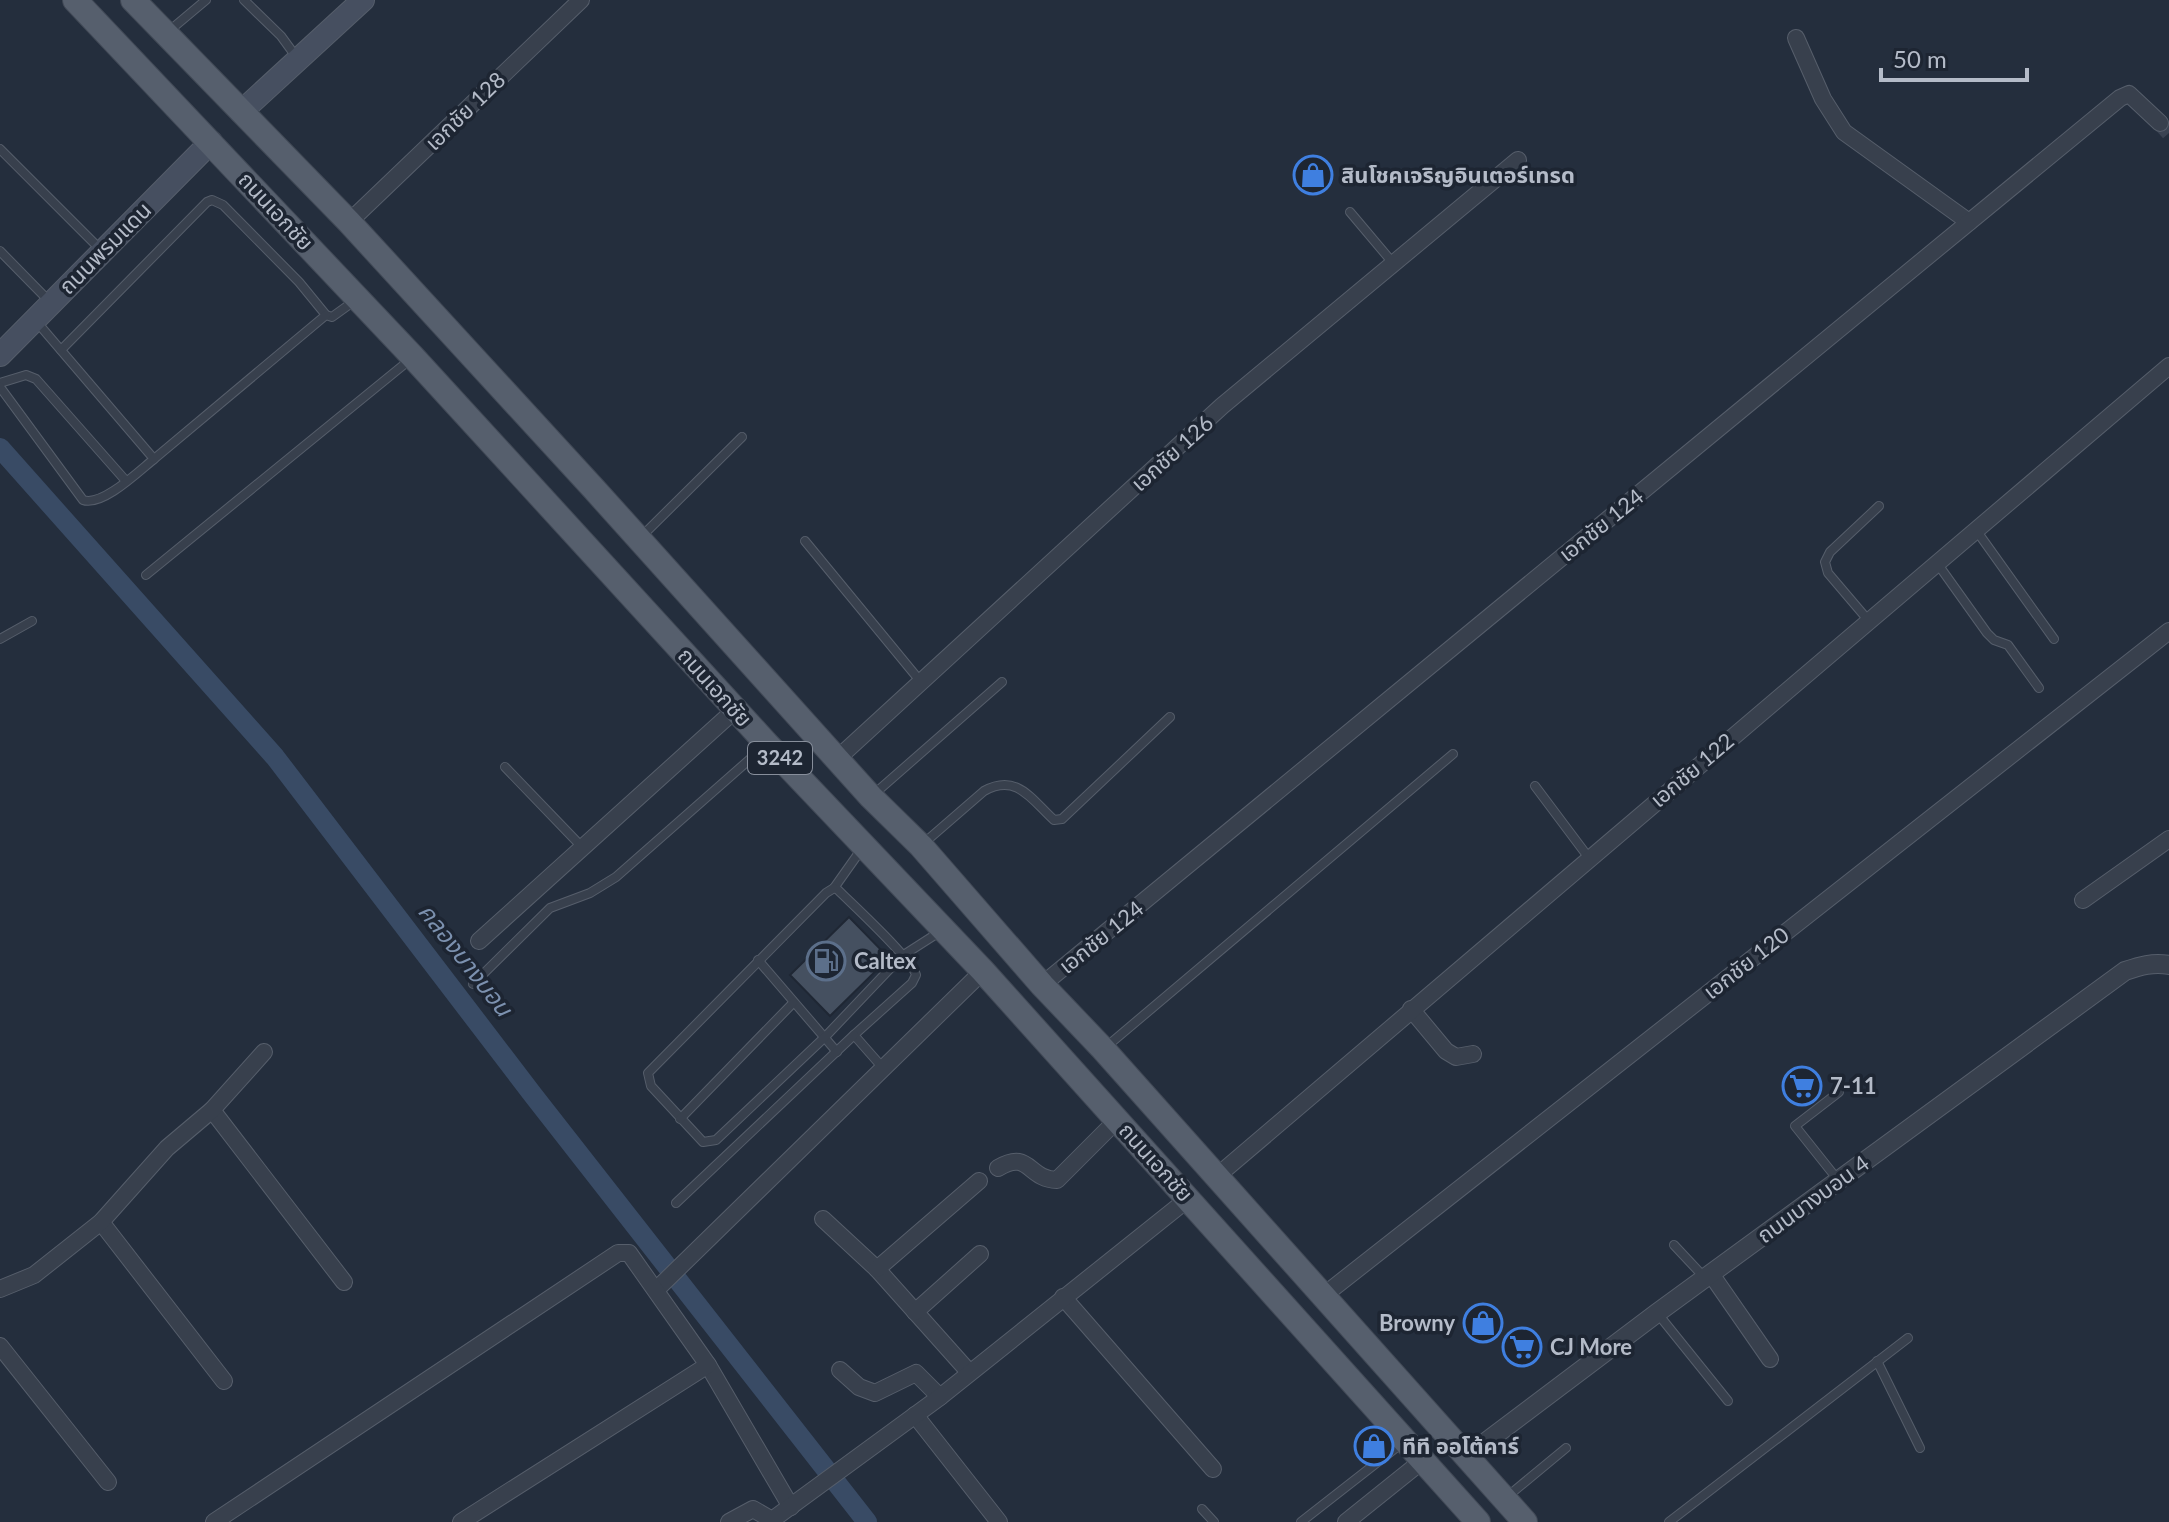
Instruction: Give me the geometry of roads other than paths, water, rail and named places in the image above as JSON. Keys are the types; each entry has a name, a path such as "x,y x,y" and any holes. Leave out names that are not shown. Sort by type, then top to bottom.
{"main road":[{"name":"ถนนเอกชัย","path":"75,0 413,357 767,744 983,971 1406,1440 1471,1520"},
{"name":"ถนนเอกชัย","path":"133,0 349,222 871,797 921,846 1525,1522"},
{"path":"211,142 363,0"},
{"name":"ถนนพรมแดน","path":"0,355 211,142"},
{"path":"559,516 594,489"}],"street":[{"name":"เอกชัย 128","path":"349,222 581,0"},
{"path":"1796,38 1823,99 1844,132 1969,222"},
{"name":"เอกชัย 124","path":"1042,985 2120,98 2129,94 2160,123"},
{"name":"เอกชัย 126","path":"837,759 1222,406 1518,160"},
{"name":"เอกชัย 122","path":"1216,1177 2169,366"},
{"name":"เอกชัย 120","path":"1323,1296 2169,631"},
{"path":"479,941 736,709"},
{"path":"2083,900 2169,839"},
{"name":"ถนนบางบอน 4","path":"1466,1457 1657,1313 2125,971 2150,964 2169,965"},
{"path":"662,1283 983,971"},
{"path":"1411,1009 1446,1051 1456,1057 1473,1054"},
{"path":"0,1289 34,1275 101,1222 167,1148 212,1110 264,1052"},
{"path":"212,1110 344,1282"},
{"path":"998,1168 1012,1159 1020,1160 1042,1177 1057,1180 1118,1119"},
{"path":"877,1269 979,1181"},
{"path":"729,1522 753,1509 773,1521 940,1397 1189,1198"},
{"path":"823,1219 877,1269 969,1372"},
{"path":"101,1222 224,1381"},
{"path":"214,1522 618,1253 625,1252 662,1283 791,1507"},
{"path":"915,1312 980,1254"},
{"path":"1708,1276 1770,1359"},
{"path":"1063,1297 1213,1469"},
{"path":"0,1346 108,1482"},
{"path":"461,1522 708,1365"},
{"path":"840,1370 859,1387 875,1393 916,1373 940,1397"},
{"path":"915,1415 999,1522"},
{"path":"1346,1522 1422,1461"}],"lane":[{"path":"166,34 206,0"},
{"path":"244,0 281,36 298,60"},
{"path":"0,149 101,250"},
{"path":"61,350 212,200 223,205 299,282 326,315 338,315 357,299"},
{"path":"1350,212 1393,264"},
{"path":"0,251 50,302"},
{"path":"126,481 36,379 26,375 0,385 83,500 93,502 126,481 154,459 326,315"},
{"path":"35,320 154,459"},
{"path":"146,575 413,357"},
{"path":"638,539 742,437"},
{"path":"1868,620 1828,573 1825,562 1830,552 1879,506"},
{"path":"1975,529 2054,639"},
{"path":"805,541 921,682"},
{"path":"1937,562 1987,633 1994,640 2008,645 2039,688"},
{"path":"0,639 32,621"},
{"path":"871,797 1002,682"},
{"path":"921,846 984,791 1004,783 1018,787 1054,820 1062,819 1170,717"},
{"path":"473,984 550,908 590,893 616,877 767,744"},
{"path":"1103,1049 1453,754"},
{"path":"505,767 583,847"},
{"path":"1535,786 1589,858"},
{"path":"863,846 834,888 758,960 648,1073 651,1086 680,1119 703,1142 716,1140 825,1037 902,956 943,930"},
{"path":"676,1203 912,983 915,970 834,888"},
{"path":"758,960 837,1052"},
{"path":"680,1119 793,1003"},
{"path":"854,1035 884,1068"},
{"path":"1839,1092 1795,1126 1839,1180"},
{"path":"1674,1245 1708,1276"},
{"path":"1657,1313 1728,1401"},
{"path":"1669,1522 1908,1338"},
{"path":"1877,1361 1920,1448"},
{"path":"1301,1522 1406,1440"},
{"path":"1504,1499 1566,1448"},
{"path":"1202,1509 1214,1522"}],"waterway":[{"name":"คลองบางบอน","path":"0,448 275,757 533,1095 867,1522"}],"tunnel":[{"path":"2160,123 2169,133"}],"place":[{"name":"สินโชคเจริญอินเตอร์เทรด","path":"1313,175"},
{"name":"Caltex","path":"826,961"},
{"name":"7-11","path":"1802,1086"},
{"name":"Browny","path":"1483,1323"},
{"name":"CJ More","path":"1522,1347"},
{"name":"ทีที ออโต้คาร์","path":"1374,1446"}]}
